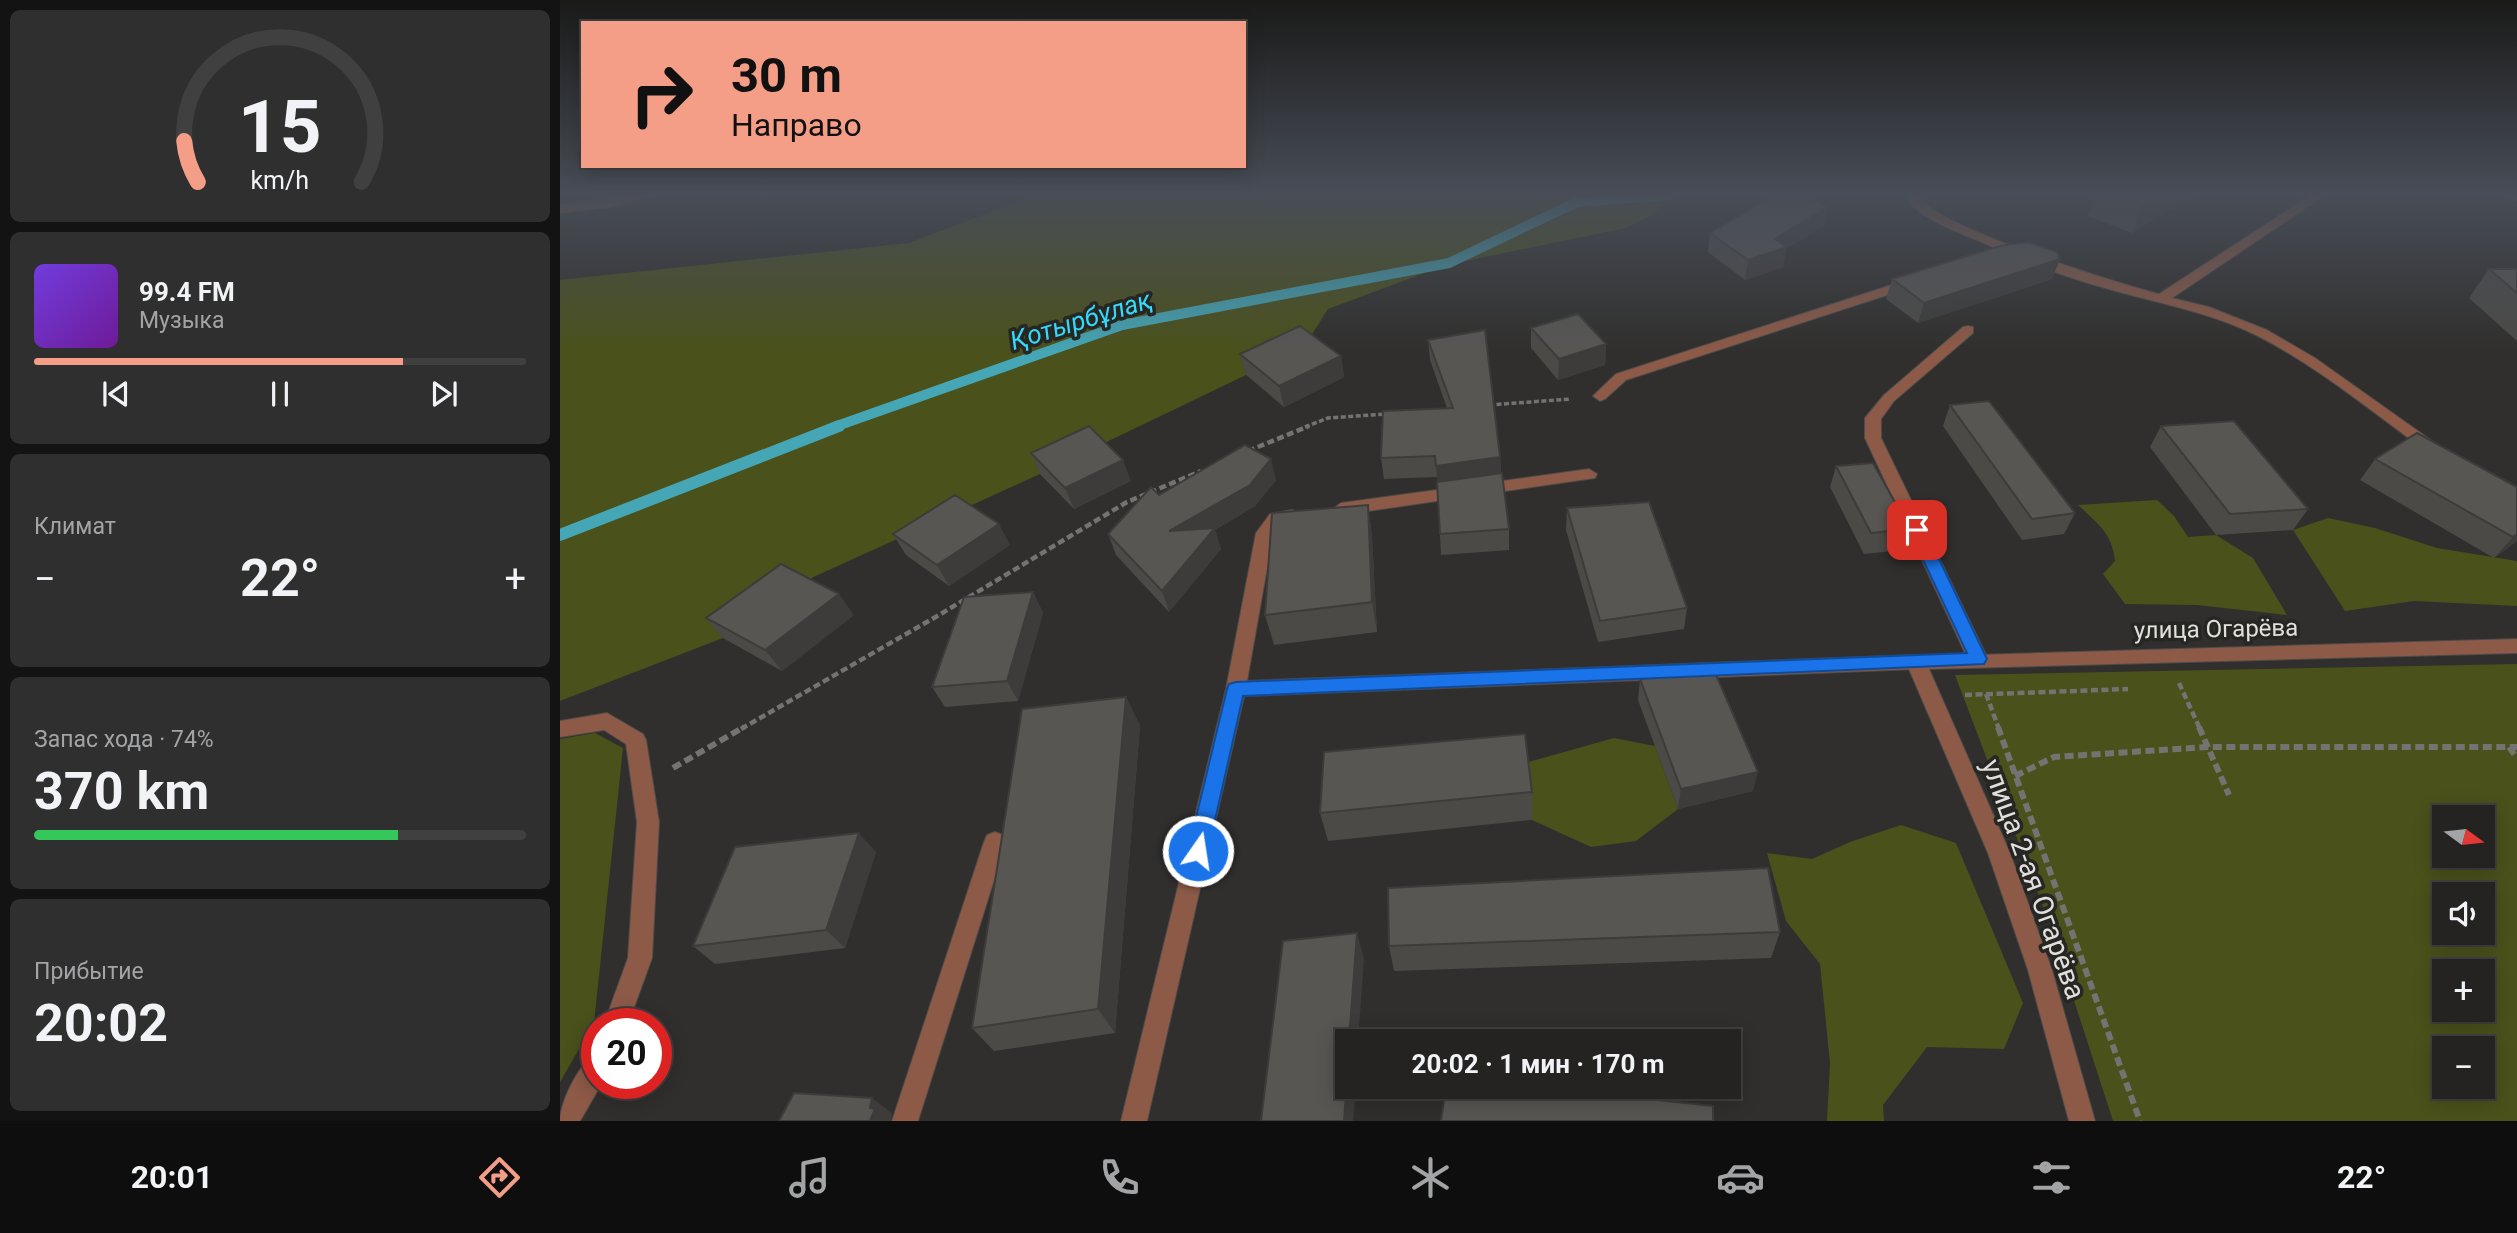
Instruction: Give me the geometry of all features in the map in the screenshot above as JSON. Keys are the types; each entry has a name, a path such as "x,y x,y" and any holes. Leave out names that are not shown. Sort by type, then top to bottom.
{"street":[{"path":"2004,247 2108,285 2204,310 2262,333 2310,361 2449,458"},
{"path":"2161,299 2240,247"},
{"path":"1990,259 2022,255"},
{"path":"1600,396 1621,377 1921,279"},
{"path":"1968,330 1889,398 1872,418 1873,438 1978,659"},
{"path":"1134,1121 1236,689 1265,533 1276,518 1589,474"},
{"name":"улица Огарёва","path":"1236,689 1978,659 2517,646"},
{"name":"улица 2-ая Огарёва","path":"1916,662 1999,853 2040,970 2082,1121"},
{"path":"560,729 607,721 636,740 648,822 640,958 621,1008"},
{"path":"905,1121 995,842"},
{"path":"566,1121 581,1095"}],"path":[{"path":"1478,406 1600,396"},
{"path":"1240,455 1328,418 1396,413"},
{"path":"643,785 939,615 1127,502 1202,470"},
{"path":"2165,654 2229,795"},
{"path":"1986,694 2140,1121"},
{"path":"2015,776 2054,757 2207,747 2517,747"},
{"path":"2509,747 2517,758"}],"green space":[{"path":"868,247 1532,247 1446,265 1328,309 1304,347 1040,474 796,585 723,638 560,701 560,280"},
{"path":"2157,500 2174,516 2188,537 2216,535 2253,558 2287,615 2197,605 2125,604 2103,574 2115,561 2111,543 2103,530 2078,505"},
{"path":"2328,518 2375,528 2437,548 2517,561 2517,606 2414,601 2345,611 2293,530"},
{"path":"2517,664 2517,1121 2113,1121 2047,917 1955,675"},
{"path":"595,733 623,748 596,1008 581,1008 581,1046 560,1082 560,739"},
{"path":"1614,738 1655,746 1678,809 1636,841 1591,847 1532,820 1525,763"},
{"path":"1901,825 1956,843 2023,1003 2004,1049 1927,1047 1883,1105 1884,1121 1827,1121 1830,1063 1820,964 1786,921 1767,853 1812,859 1850,842"}],"building":[{"path":"1730,247 1786,247 1748,260"},
{"path":"1996,247 2043,247 2057,252 2060,259 1924,303 1892,279"},
{"path":"2489,269 2517,269 2517,293"},
{"path":"1578,314 1606,344 1559,359 1531,328"},
{"path":"1300,326 1341,356 1279,386 1240,354"},
{"path":"1485,330 1500,457 1436,466 1435,456 1381,458 1383,411 1453,408 1428,340"},
{"path":"1989,401 2075,513 2032,519 1950,405"},
{"path":"2234,421 2308,509 2230,514 2161,426"},
{"path":"1089,426 1123,460 1065,488 1031,453"},
{"path":"2417,433 2517,487 2517,534 2513,537 2375,459"},
{"path":"1245,445 1271,459 1250,485 1169,531 1215,528 1162,591 1108,534 1151,487 1159,495"},
{"path":"1873,463 1910,529 1871,533 1836,466"},
{"path":"1502,473 1509,529 1440,534 1437,482"},
{"path":"955,495 999,524 937,565 893,534"},
{"path":"1649,502 1687,608 1600,621 1567,508"},
{"path":"1368,505 1372,602 1265,615 1272,513"},
{"path":"781,564 839,594 765,650 706,618"},
{"path":"1033,592 1007,681 932,687 964,597"},
{"path":"1714,670 1758,772 1681,789 1640,679"},
{"path":"1126,697 1098,1009 972,1028 1022,709"},
{"path":"1525,734 1532,792 1320,813 1324,752"},
{"path":"859,833 826,930 693,946 735,847"},
{"path":"1768,868 1780,932 1389,946 1388,888"},
{"path":"1357,933 1350,1029 1335,1029 1335,1099 1346,1099 1344,1121 1261,1121 1283,941"},
{"path":"794,1093 872,1098 870,1108 875,1109 870,1121 779,1121"},
{"path":"1444,1099 1648,1099 1713,1106 1713,1121 1441,1121"}],"waterway":[{"name":"Қотырбұлақ","path":"834,427 1122,325 1449,263 1482,247"},
{"name":"Қотырбұлақ","path":"560,535 839,426"}],"route":[{"path":"1198,851 1236,689 1978,659 1917,530"}]}
